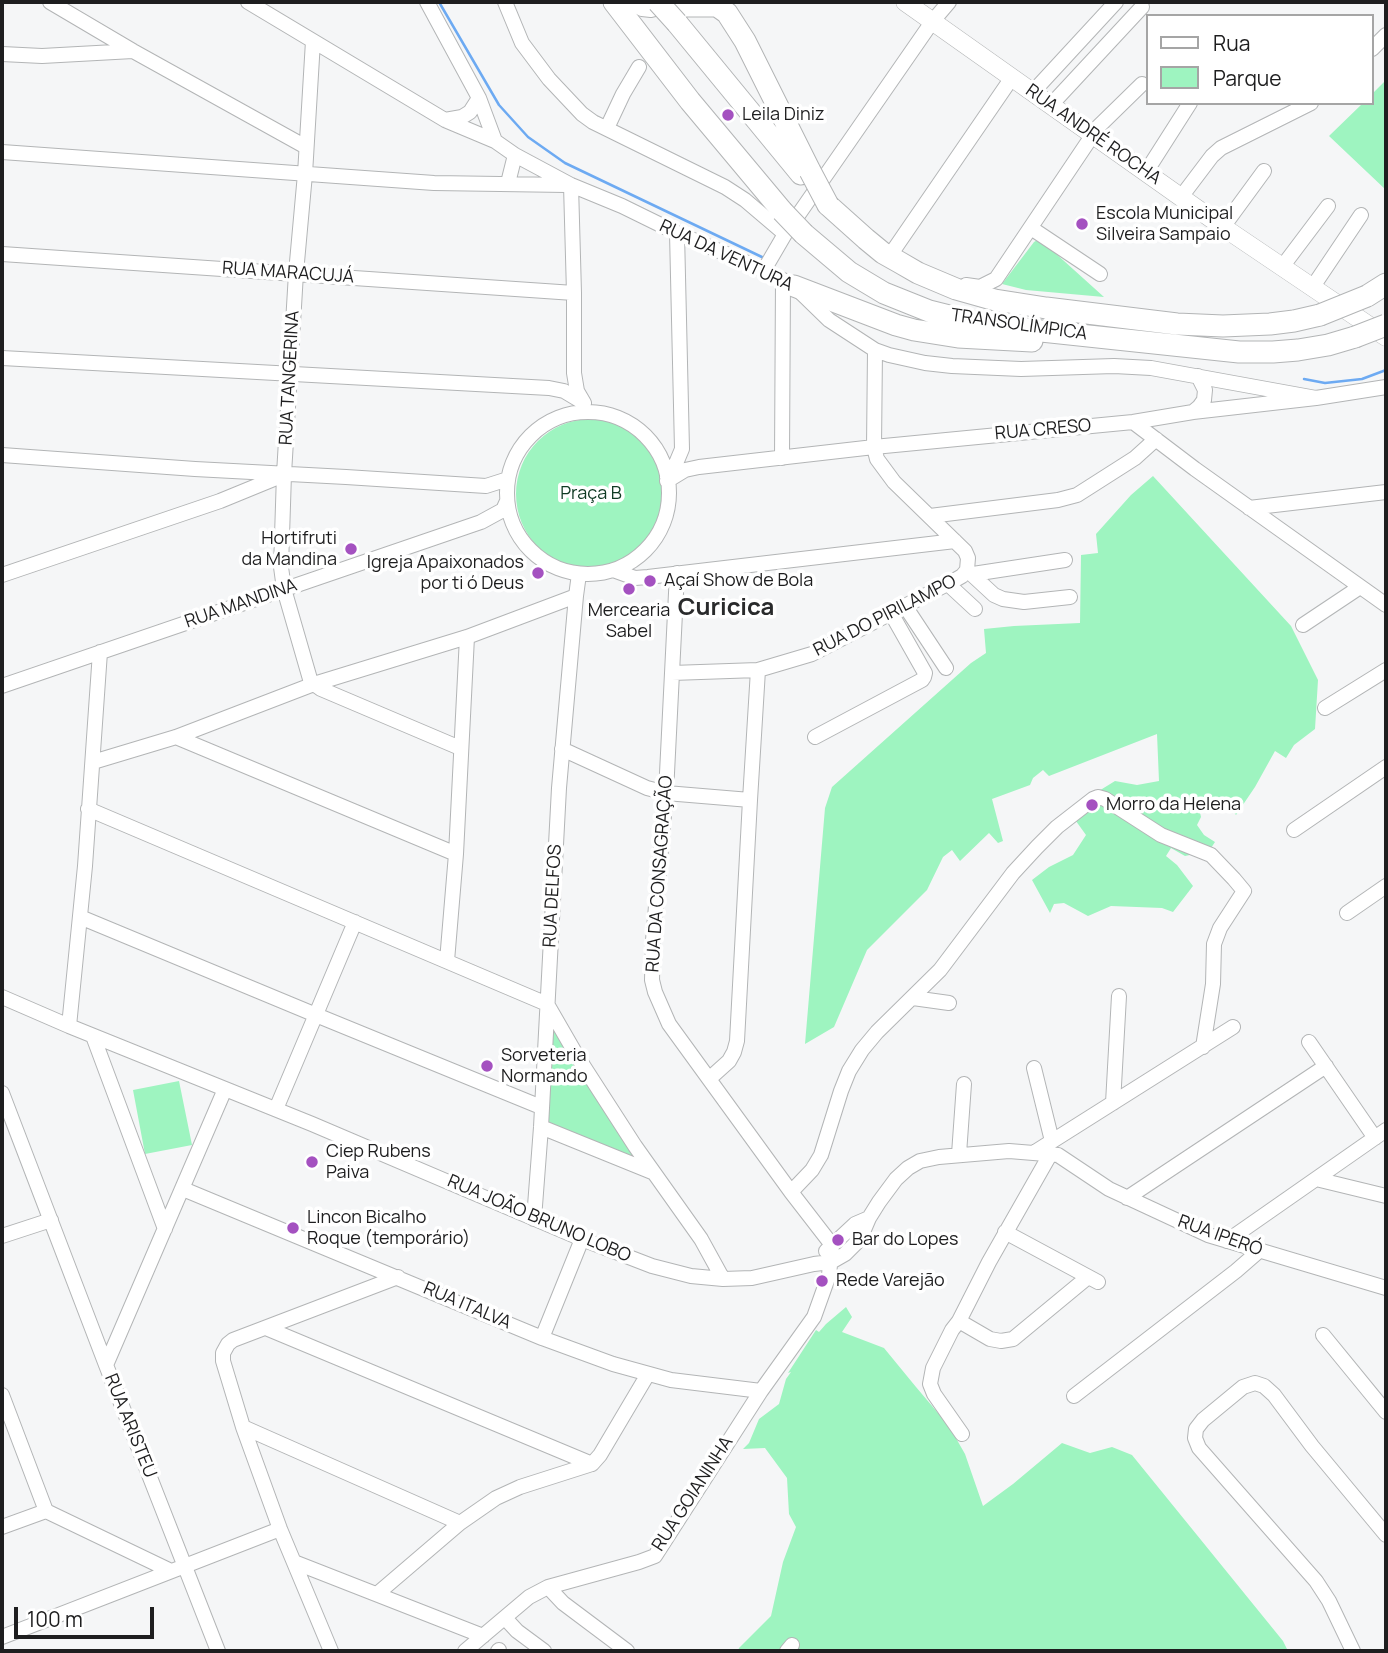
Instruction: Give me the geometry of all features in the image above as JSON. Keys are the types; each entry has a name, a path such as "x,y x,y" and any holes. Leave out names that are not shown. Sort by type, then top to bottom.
{"highway":[{"name":"TRANSOLÍMPICA","path":"614,2 648,48 782,211 794,234 884,293 929,311 995,325 1239,352 1273,352 1328,345 1386,325"},
{"path":"671,8 717,6 727,13 745,41 807,174"},
{"name":"TRANSOLÍMPICA","path":"671,8 834,210 883,253 918,273 957,289 995,300 1045,308 1177,324 1223,326 1270,324 1320,315 1367,296 1386,284"},
{"path":"788,283 914,330 999,341 1161,344"}],"main road":[{"name":"RUA ANDRÉ ROCHA","path":"905,2 1223,227 1386,337"}],"street":[{"path":"50,2 306,148"},
{"name":"RUA DA VENTURA","path":"248,2 445,120 495,141 571,185 765,270 788,283 829,320 875,350 888,355 952,366 1045,369 1130,366 1315,398"},
{"path":"427,2 479,98 495,141"},
{"path":"505,2 522,43 549,79 582,114 724,187 794,234"},
{"path":"629,2 642,9 671,8"},
{"path":"765,270 794,234 932,22 950,2"},
{"path":"1032,93 1116,2"},
{"path":"1050,106 1143,7"},
{"name":"RUA TANGERINA","path":"313,41 296,273 281,567 284,589 310,679 314,684"},
{"path":"2,54 42,56 133,51"},
{"path":"607,128 639,68"},
{"path":"1011,79 887,247 936,275 969,286 980,287 996,279 1105,119 1142,84"},
{"path":"445,120 462,117 470,112 479,98"},
{"path":"1181,197 1221,148 1307,105"},
{"path":"1146,172 1188,106"},
{"path":"2,152 434,183 571,185 574,373 584,403"},
{"path":"508,183 515,155"},
{"path":"1223,227 1264,171"},
{"path":"1282,267 1328,206"},
{"path":"1312,288 1361,215"},
{"path":"1031,228 1100,274"},
{"path":"667,479 682,449 677,233"},
{"name":"RUA MARACUJÁ","path":"2,254 574,293"},
{"path":"782,458 788,283"},
{"name":"RUA DO PIRILAMPO","path":"672,673 758,670 812,654 970,572 965,551 883,469 877,459 874,447 875,350"},
{"path":"2,358 558,389 566,398 624,421 654,443 665,446 674,442 681,427"},
{"path":"553,420 566,398 574,373"},
{"path":"1193,412 1204,400 1205,390 1198,376"},
{"name":"RUA CRESO","path":"667,479 685,470 699,467 1133,422 1386,387"},
{"path":"610,416 576,413 553,420 532,435 511,467 507,499 514,526 536,556 558,569 579,574 596,574 613,570 639,556 653,541 663,522 668,495 663,464 654,443"},
{"path":"1133,422 1386,605"},
{"path":"930,516 1058,500 1077,495 1135,458 1156,439"},
{"name":"RUA CRESO","path":"654,443 699,467"},
{"path":"2,455 486,486 508,480"},
{"path":"2,575 220,501 284,474"},
{"path":"486,486 507,499"},
{"path":"1249,508 1386,492"},
{"name":"RUA MANDINA","path":"2,686 481,522 503,510 507,499"},
{"name":"RUA MANDINA","path":"481,522 503,522 514,526"},
{"path":"613,570 635,578 955,541"},
{"path":"639,556 643,564 657,575"},
{"path":"970,572 1065,560"},
{"path":"970,572 994,595 1012,601 1070,597"},
{"name":"RUA DA CONSAGRAÇÃO","path":"677,573 666,793 653,940 654,992 668,1024 832,1245"},
{"name":"RUA DELFOS","path":"534,1219 562,749 579,574"},
{"path":"948,584 975,609"},
{"path":"1303,625 1360,587"},
{"path":"93,762 176,737 314,684 467,637 555,605 575,603"},
{"path":"898,610 946,668"},
{"path":"815,737 924,677 925,673 898,610"},
{"path":"447,961 456,854 467,637"},
{"path":"69,1026 85,866 100,652"},
{"path":"709,1079 729,1060 737,1041 758,670"},
{"path":"1325,708 1386,670"},
{"path":"314,684 460,748"},
{"path":"176,737 456,854"},
{"path":"562,749 647,788 666,793 750,800"},
{"path":"1294,830 1386,767"},
{"path":"791,1192 812,1170 821,1155 841,1091 862,1050 946,963 1013,873 1057,827 1098,797 1161,835 1211,855 1246,888 1216,937 1213,984 1203,1047"},
{"path":"88,809 547,1004 577,1056 701,1238 723,1279"},
{"path":"1347,913 1386,886"},
{"path":"80,916 541,1107"},
{"path":"276,1109 355,922"},
{"path":"1113,1103 1119,996"},
{"name":"RUA JOÃO BRUNO LOBO","path":"2,997 276,1109 582,1240 670,1271 723,1279 752,1278 831,1262"},
{"path":"913,998 949,1003"},
{"path":"831,1262 845,1254 858,1241 869,1218 896,1179 908,1168 920,1161 959,1154 1035,1152 1051,1147 1113,1103 1233,1027"},
{"path":"93,1036 165,1229"},
{"path":"1227,1241 1381,1134 1308,1042"},
{"path":"1127,1198 1326,1066"},
{"path":"962,1434 934,1394 930,1384 933,1368 1051,1147 1034,1068"},
{"path":"959,1154 964,1084"},
{"name":"RUA ARISTEU","path":"218,1651 178,1568 106,1365 225,1089"},
{"path":"2,1093 106,1365"},
{"path":"541,1127 654,1172"},
{"name":"RUA IPERÓ","path":"1051,1147 1109,1189 1208,1235 1386,1288"},
{"path":"1316,1179 1386,1196"},
{"name":"RUA ITALVA","path":"183,1188 542,1338 632,1370 671,1380 761,1391"},
{"path":"814,1264 855,1224 869,1218"},
{"path":"2,1236 51,1220"},
{"path":"959,1321 990,1339 1013,1339 1093,1280 1005,1232"},
{"path":"542,1338 582,1240"},
{"name":"RUA GOIANINHA","path":"465,1651 530,1597 548,1587 655,1556 761,1391 814,1317 826,1285 832,1245"},
{"path":"1074,1396 1259,1251"},
{"path":"331,1651 280,1529 243,1427 223,1353 233,1340 398,1278"},
{"path":"266,1328 592,1464"},
{"path":"1323,1335 1386,1412"},
{"path":"377,1594 460,1523 496,1498 520,1487 592,1464 648,1374"},
{"path":"1353,1651 1333,1608 1316,1581 1201,1451 1196,1442 1196,1429 1237,1391 1255,1383 1264,1386 1275,1395 1355,1499 1384,1527"},
{"path":"2,1395 46,1511"},
{"path":"243,1427 460,1523"},
{"path":"2,1527 46,1511 178,1568"},
{"path":"2,1637 280,1529"},
{"path":"294,1562 483,1636"},
{"path":"548,1587 563,1603 627,1651"},
{"path":"505,1618 517,1631 544,1651"}],"green space":[{"path":"1386,80 1386,190 1329,136 1361,105 1374,105 1374,92"},
{"path":"1039,239 1104,297 1026,290 1002,284"},
{"name":"Praça B","path":"591,419 620,425 633,431 644,441 654,452 660,465 666,494 660,523 654,536 644,547 633,557 620,563 591,569 562,563 549,557 538,547 528,536 522,523 516,494 522,465 528,452 538,441 549,431 562,425"},
{"path":"1153,476 1291,626 1318,680 1315,729 1294,745 1286,758 1275,751 1236,815 1221,801 1199,808 1201,817 1197,825 1204,835 1215,842 1209,851 1185,856 1171,848 1166,856 1177,865 1193,886 1173,912 1162,908 1111,906 1088,916 1064,903 1054,904 1050,913 1032,880 1049,867 1073,855 1086,835 1068,810 1115,781 1137,785 1159,781 1157,734 1049,776 1043,770 1033,778 1030,785 992,799 1003,841 998,843 989,833 960,861 952,850 943,857 927,890 867,950 834,1027 805,1044 825,808 832,787 971,663 986,653 984,629 1080,623 1081,555 1098,553 1096,534 1131,495"},
{"path":"547,1004 654,1172 541,1127"},
{"path":"179,1081 192,1145 145,1154 133,1090"},
{"path":"846,1307 852,1317 842,1332 884,1348 949,1426 965,1454 983,1506 1062,1443 1090,1453 1112,1447 1132,1455 1283,1641 1288,1651 738,1651 771,1616 783,1562 796,1527 789,1514 787,1478 765,1448 743,1449 749,1443 759,1419 779,1404 786,1379 791,1372 788,1373 816,1330 819,1332"}],"waterway":[{"path":"439,2 499,105 528,137 565,163 764,258"},
{"path":"1304,379 1325,383 1362,379 1386,370"}],"place":[{"name":"Leila Diniz","path":"728,115"},
{"name":"Escola Municipal Silveira Sampaio","path":"1082,224"},
{"name":"Hortifruti da Mandina","path":"351,549"},
{"name":"Igreja Apaixonados por ti ó Deus","path":"538,573"},
{"name":"Açaí Show de Bola","path":"650,581"},
{"name":"Mercearia Sabel","path":"629,589"},
{"name":"Morro da Helena","path":"1092,805"},
{"name":"Sorveteria Normando","path":"487,1066"},
{"name":"Ciep Rubens Paiva","path":"312,1162"},
{"name":"Lincon Bicalho Roque (temporário)","path":"293,1228"},
{"name":"Bar do Lopes","path":"838,1240"},
{"name":"Rede Varejão","path":"822,1281"}],"district":[{"name":"Curicica","path":"726,608"}]}
